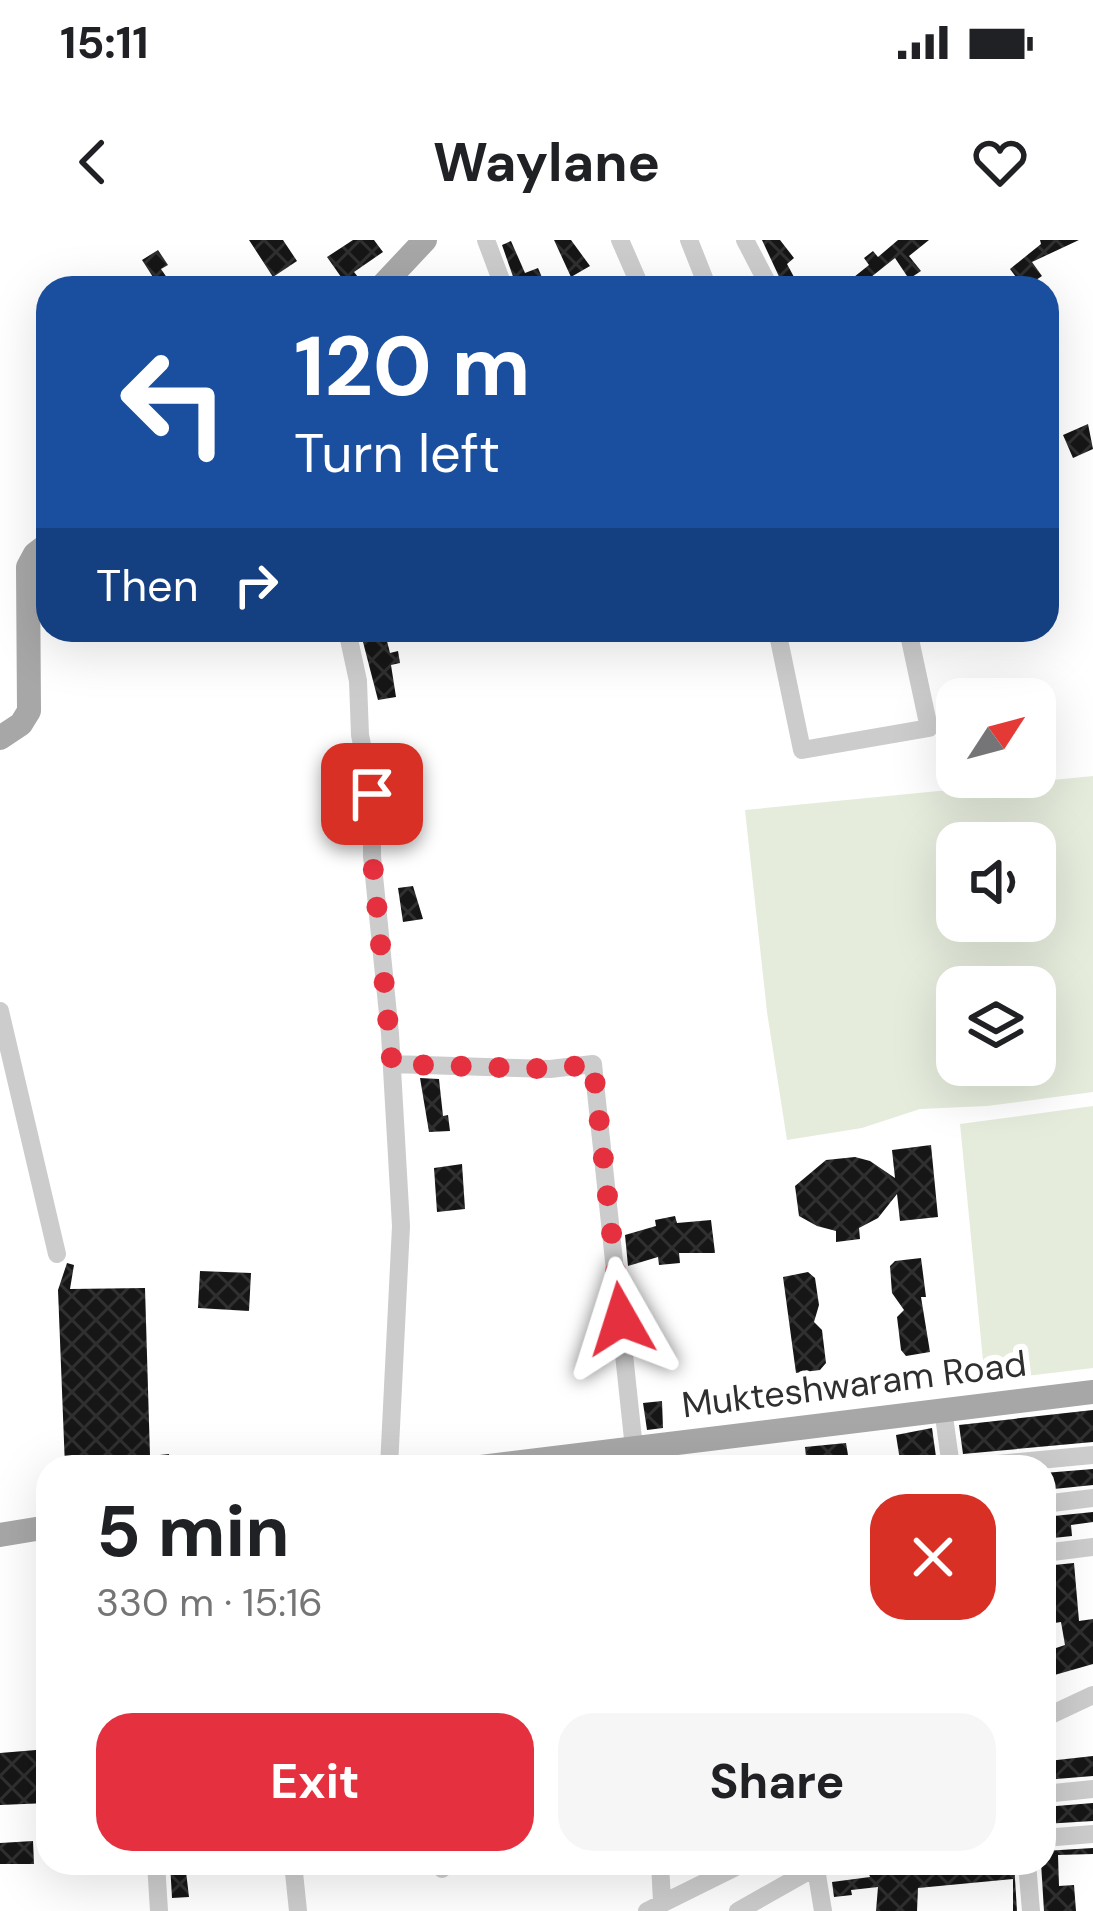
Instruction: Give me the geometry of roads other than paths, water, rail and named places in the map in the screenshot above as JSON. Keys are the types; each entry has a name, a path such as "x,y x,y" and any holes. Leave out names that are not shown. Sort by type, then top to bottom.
{"main road":[{"path":"391,276 425,240"},
{"path":"0,738 21,724 29,711 28,567 36,558"},
{"name":"Mukteshwaram Road","path":"649,1455 943,1409 1093,1392"},
{"path":"0,1535 36,1530"}],"street":[{"path":"486,240 500,276"},
{"path":"620,240 636,276"},
{"path":"689,240 703,276"},
{"path":"745,240 764,276"},
{"path":"350,642 372,794 372,856 392,1064 401,1226 390,1455"},
{"path":"780,642 802,750 929,728 911,642"},
{"path":"0,1011 57,1254"},
{"path":"392,1064 550,1069 593,1064 636,1455"},
{"path":"943,1409 949,1455"},
{"path":"1056,1458 1093,1455"},
{"path":"1056,1503 1093,1498"},
{"path":"1056,1551 1093,1546"},
{"path":"1056,1712 1093,1695"},
{"path":"1056,1793 1093,1789"},
{"path":"1056,1837 1093,1834"},
{"path":"157,1875 159,1911"},
{"path":"294,1875 298,1911"},
{"path":"655,1907 659,1875"},
{"path":"655,1907 720,1875"},
{"path":"738,1911 802,1875"},
{"path":"822,1875 823,1911"},
{"path":"1028,1875 1031,1911"}]}
